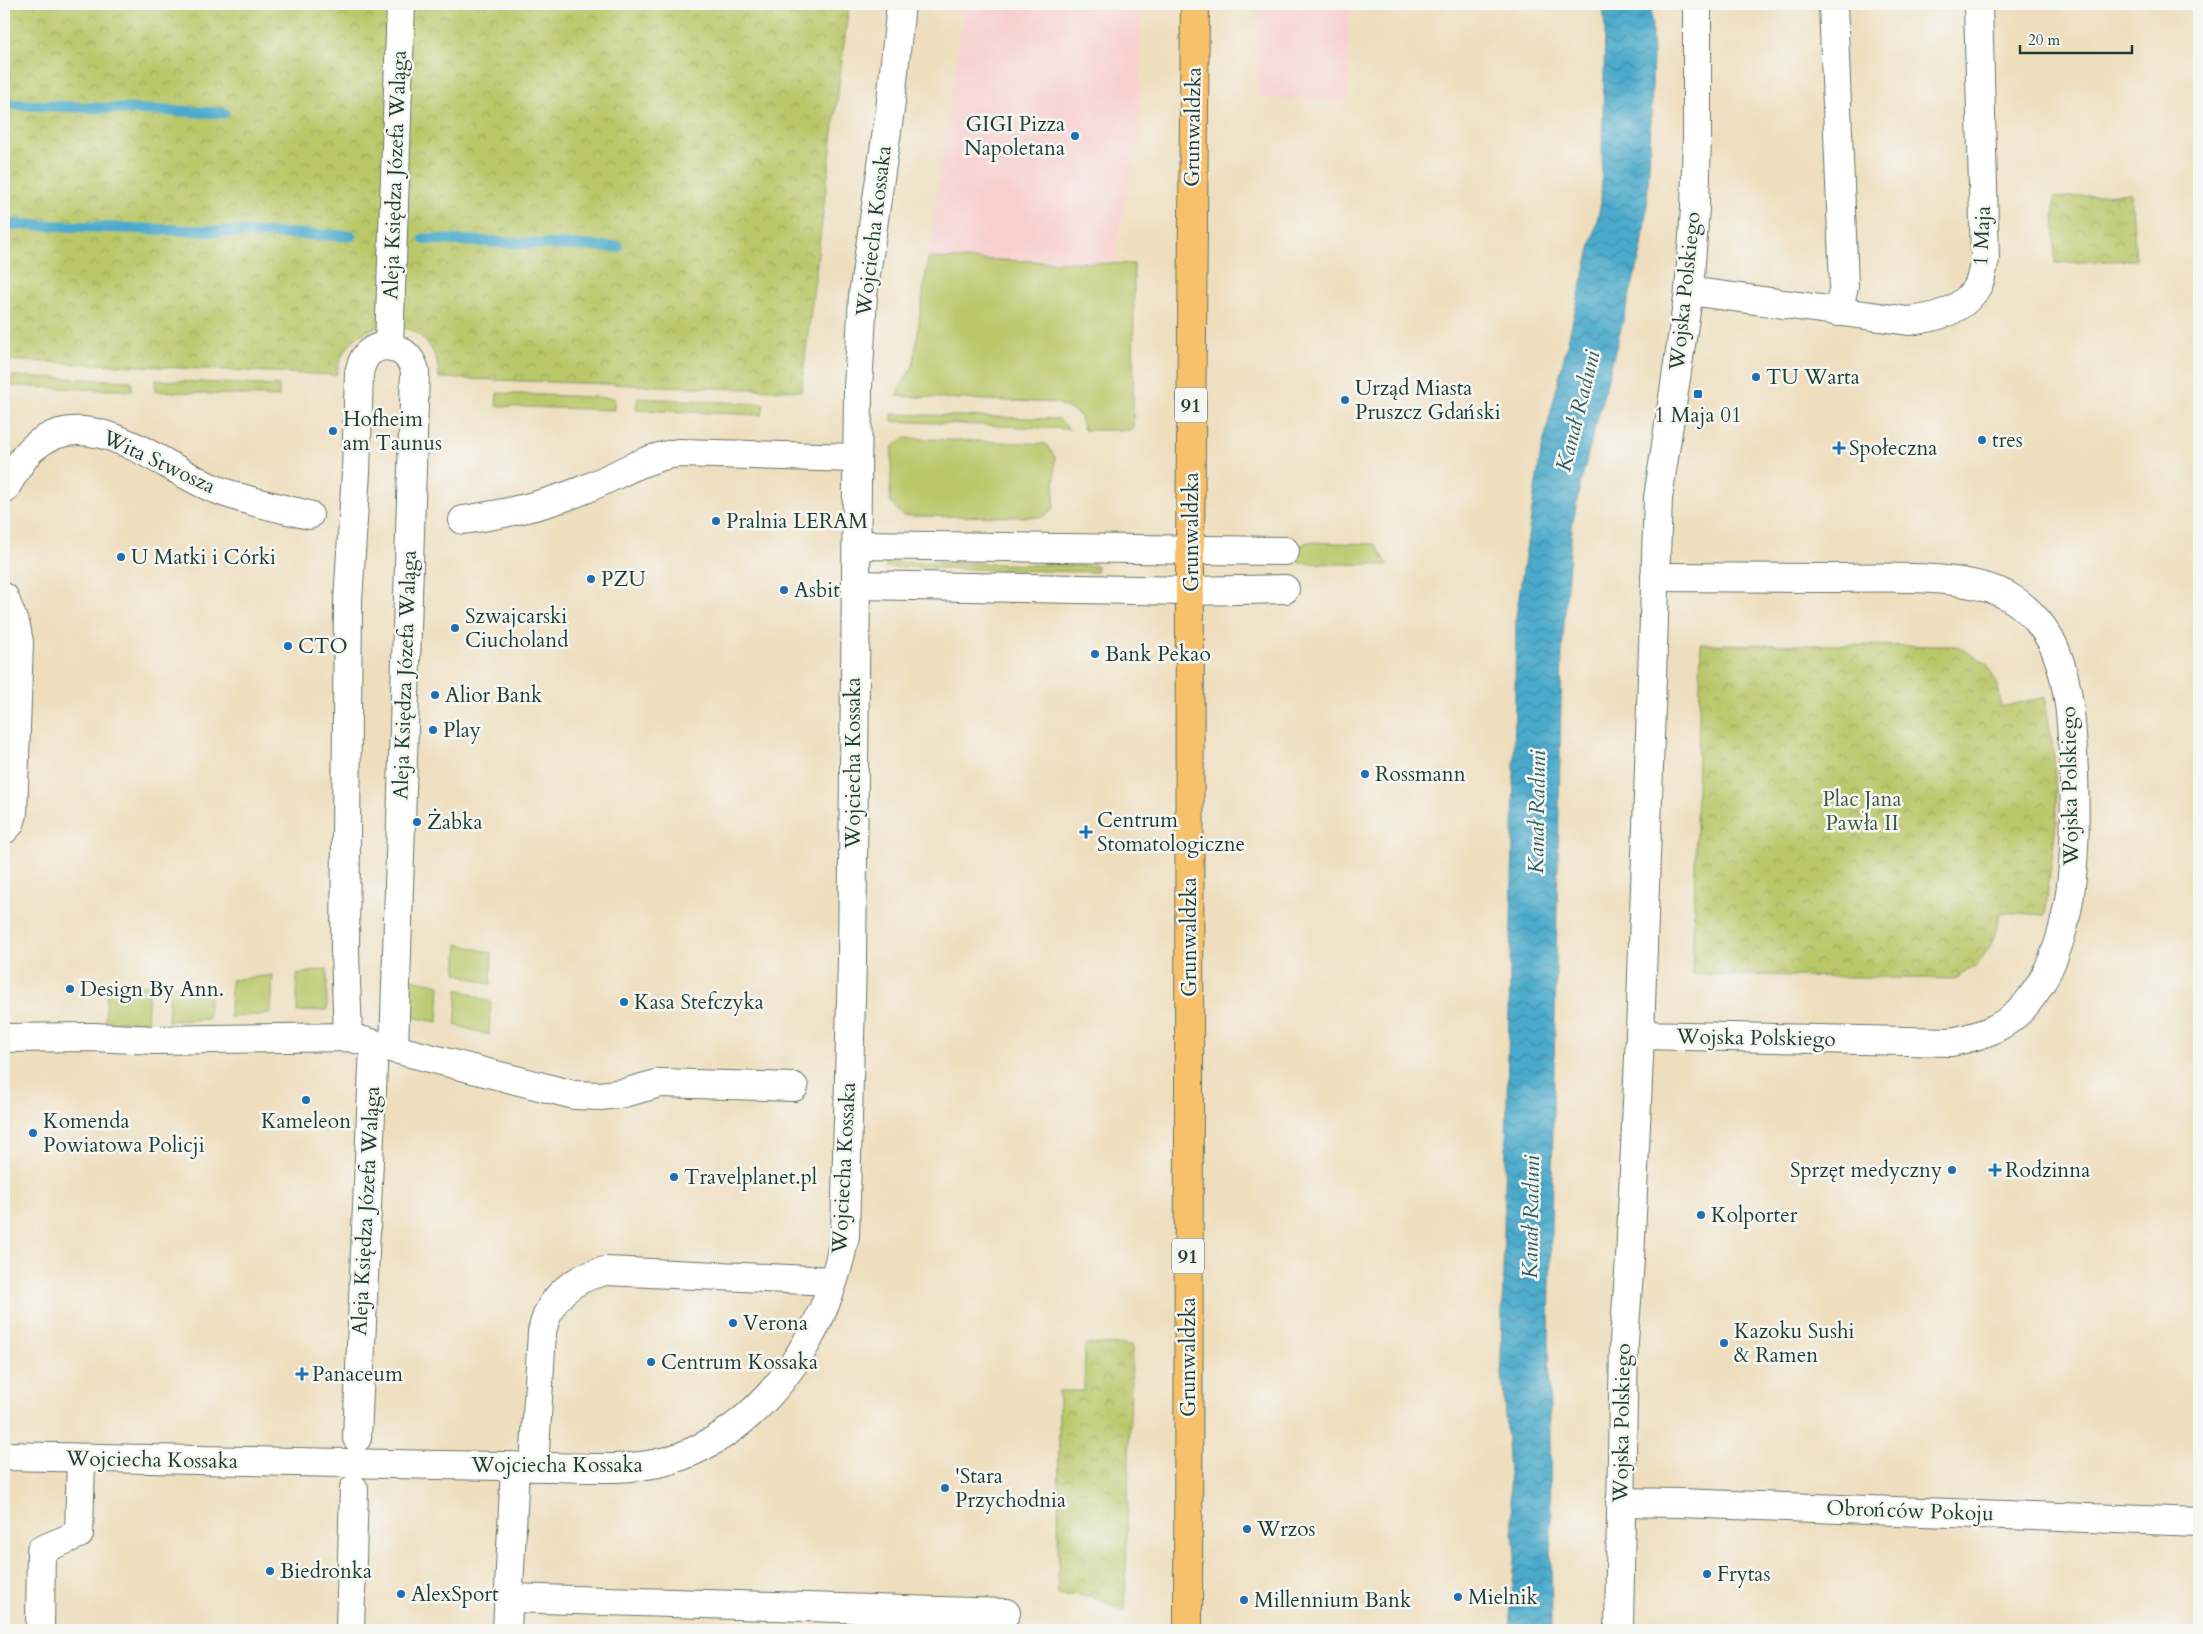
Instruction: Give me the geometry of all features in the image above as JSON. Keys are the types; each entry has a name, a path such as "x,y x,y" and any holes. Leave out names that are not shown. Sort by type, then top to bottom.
{"main road":[{"name":"Grunwaldzka","path":"1188,1630 1190,550 1195,4"}],"street":[{"name":"Aleja Księdza Józefa Waląga","path":"357,1438 384,1046 415,371 414,362 407,354 389,346 393,275 401,4"},
{"name":"Wojciecha Kossaka","path":"4,1456 587,1468 649,1465 682,1456 723,1433 766,1398 784,1378 814,1331 841,1260 845,1236 858,388 863,295 890,110 901,4"},
{"name":"Wojska Polskiego","path":"1619,1630 1622,1550 1620,1502 1624,1341 1630,1259 1640,1035 1658,498 1689,291 1696,163 1697,4"},
{"path":"1833,4 1844,286 1838,312"},
{"name":"1 Maja","path":"1689,291 1908,321 1935,318 1962,304 1978,285 1985,259 1978,4"},
{"path":"348,1037 345,942 348,601 356,472 359,372 362,362 370,352 389,346"},
{"name":"Wita Stwosza","path":"4,490 21,462 33,448 51,435 83,430 112,436 210,487 257,502 309,515"},
{"path":"463,520 536,506 582,490 661,455 679,453 857,458"},
{"path":"857,546 1285,551"},
{"name":"Wojska Polskiego","path":"1640,1035 1951,1042 1977,1037 2006,1024 2028,1003 2054,956 2068,910 2073,869 2075,816 2072,722 2067,691 2056,653 2049,637 2034,618 2012,598 1994,590 1975,585 1923,578 1655,577"},
{"path":"856,585 1190,591 1285,589"},
{"path":"4,597 16,627 19,658 13,814 10,824 4,830"},
{"path":"5,1038 93,1037 155,1040 348,1037 574,1095 600,1096 624,1093 660,1083 794,1087"},
{"path":"507,1630 508,1598 545,1314 564,1291 582,1278 605,1271 833,1281"},
{"path":"40,1630 41,1550 79,1534 81,1458"},
{"path":"350,1630 354,1490"},
{"name":"Obrońców Pokoju","path":"1620,1502 2199,1522"},
{"path":"508,1598 852,1619 1006,1613"}],"shaded area":[{"path":"963,4 1141,4 1139,145 1135,149 1117,245 1116,265 928,258"},
{"path":"1258,4 1351,4 1348,101 1257,97"}],"green space":[{"path":"4,4 849,4 801,391 439,378 435,356 425,340 410,330 392,326 374,328 358,337 344,352 336,375 4,360"},
{"path":"2131,193 2136,260 2055,263 2054,198"},
{"path":"928,258 1134,264 1133,430 1084,430 1079,414 1057,403 895,396 913,366"},
{"path":"12,376 132,381 132,391 12,386"},
{"path":"156,380 279,386 279,397 155,391"},
{"path":"497,393 614,398 614,410 496,406"},
{"path":"638,398 764,404 762,415 636,410"},
{"path":"892,414 1059,419 1069,429 892,421"},
{"path":"904,438 1046,444 1055,457 1054,508 1042,517 903,516 890,502 892,448"},
{"path":"1307,542 1375,544 1388,565 1300,563 1297,557 1298,548"},
{"path":"886,562 1097,566 1096,572 885,567"},
{"name":"Plac Jana Pawła II","path":"1701,644 1957,646 1987,664 1998,686 2001,707 2045,697 2054,756 2057,815 2045,915 2001,912 1992,943 1978,964 1955,979 1692,974"},
{"path":"458,944 492,953 491,985 456,973"},
{"path":"327,969 327,1010 297,1012 297,974"},
{"path":"273,975 271,1014 230,1017 231,980"},
{"path":"408,978 440,985 438,1022 406,1016"},
{"path":"108,982 149,985 147,1022 105,1021"},
{"path":"210,984 208,1019 168,1021 170,986"},
{"path":"458,989 491,1002 489,1035 455,1025"},
{"path":"1085,1344 1132,1345 1125,1612 1090,1596 1058,1595 1059,1391 1084,1391"}],"water":[{"name":"Kanał Raduni","path":"1603,4 1651,4 1653,56 1647,204 1642,248 1581,481 1572,527 1562,650 1549,1337 1552,1630 1509,1630 1515,1559 1501,1358 1513,839 1516,616 1540,457 1601,203 1605,30"}],"waterway":[{"path":"4,104 224,113"},
{"path":"4,224 351,236"},
{"path":"424,239 618,247"}],"place":[{"name":"GIGI Pizza Napoletana","path":"1075,136"},
{"name":"TU Warta","path":"1756,377"},
{"name":"1 Maja 01","path":"1698,394"},
{"name":"Urząd Miasta Pruszcz Gdański","path":"1345,400"},
{"name":"Hofheim am Taunus","path":"333,431"},
{"name":"tres","path":"1982,440"},
{"name":"Społeczna","path":"1839,448"},
{"name":"Pralnia LERAM","path":"716,521"},
{"name":"U Matki i Córki","path":"121,557"},
{"name":"PZU","path":"591,579"},
{"name":"Asbit","path":"784,590"},
{"name":"Szwajcarski Ciucholand","path":"455,628"},
{"name":"CTO","path":"288,646"},
{"name":"Bank Pekao","path":"1095,654"},
{"name":"Alior Bank","path":"435,695"},
{"name":"Play","path":"433,730"},
{"name":"Rossmann","path":"1365,774"},
{"name":"Żabka","path":"417,822"},
{"name":"Centrum Stomatologiczne","path":"1086,832"},
{"name":"Design By Ann.","path":"70,989"},
{"name":"Kasa Stefczyka","path":"624,1002"},
{"name":"Kameleon","path":"306,1100"},
{"name":"Komenda Powiatowa Policji","path":"33,1133"},
{"name":"Sprzęt medyczny","path":"1952,1170"},
{"name":"Rodzinna","path":"1995,1170"},
{"name":"Travelplanet.pl","path":"674,1177"},
{"name":"Kolporter","path":"1701,1215"},
{"name":"Verona","path":"733,1323"},
{"name":"Kazoku Sushi & Ramen","path":"1724,1343"},
{"name":"Centrum Kossaka","path":"651,1362"},
{"name":"Panaceum","path":"302,1374"},
{"name":"'Stara Przychodnia","path":"945,1488"},
{"name":"Wrzos","path":"1247,1529"},
{"name":"Biedronka","path":"270,1571"},
{"name":"Frytas","path":"1707,1574"},
{"name":"AlexSport","path":"401,1594"},
{"name":"Mielnik","path":"1458,1597"},
{"name":"Millennium Bank","path":"1244,1600"}]}
